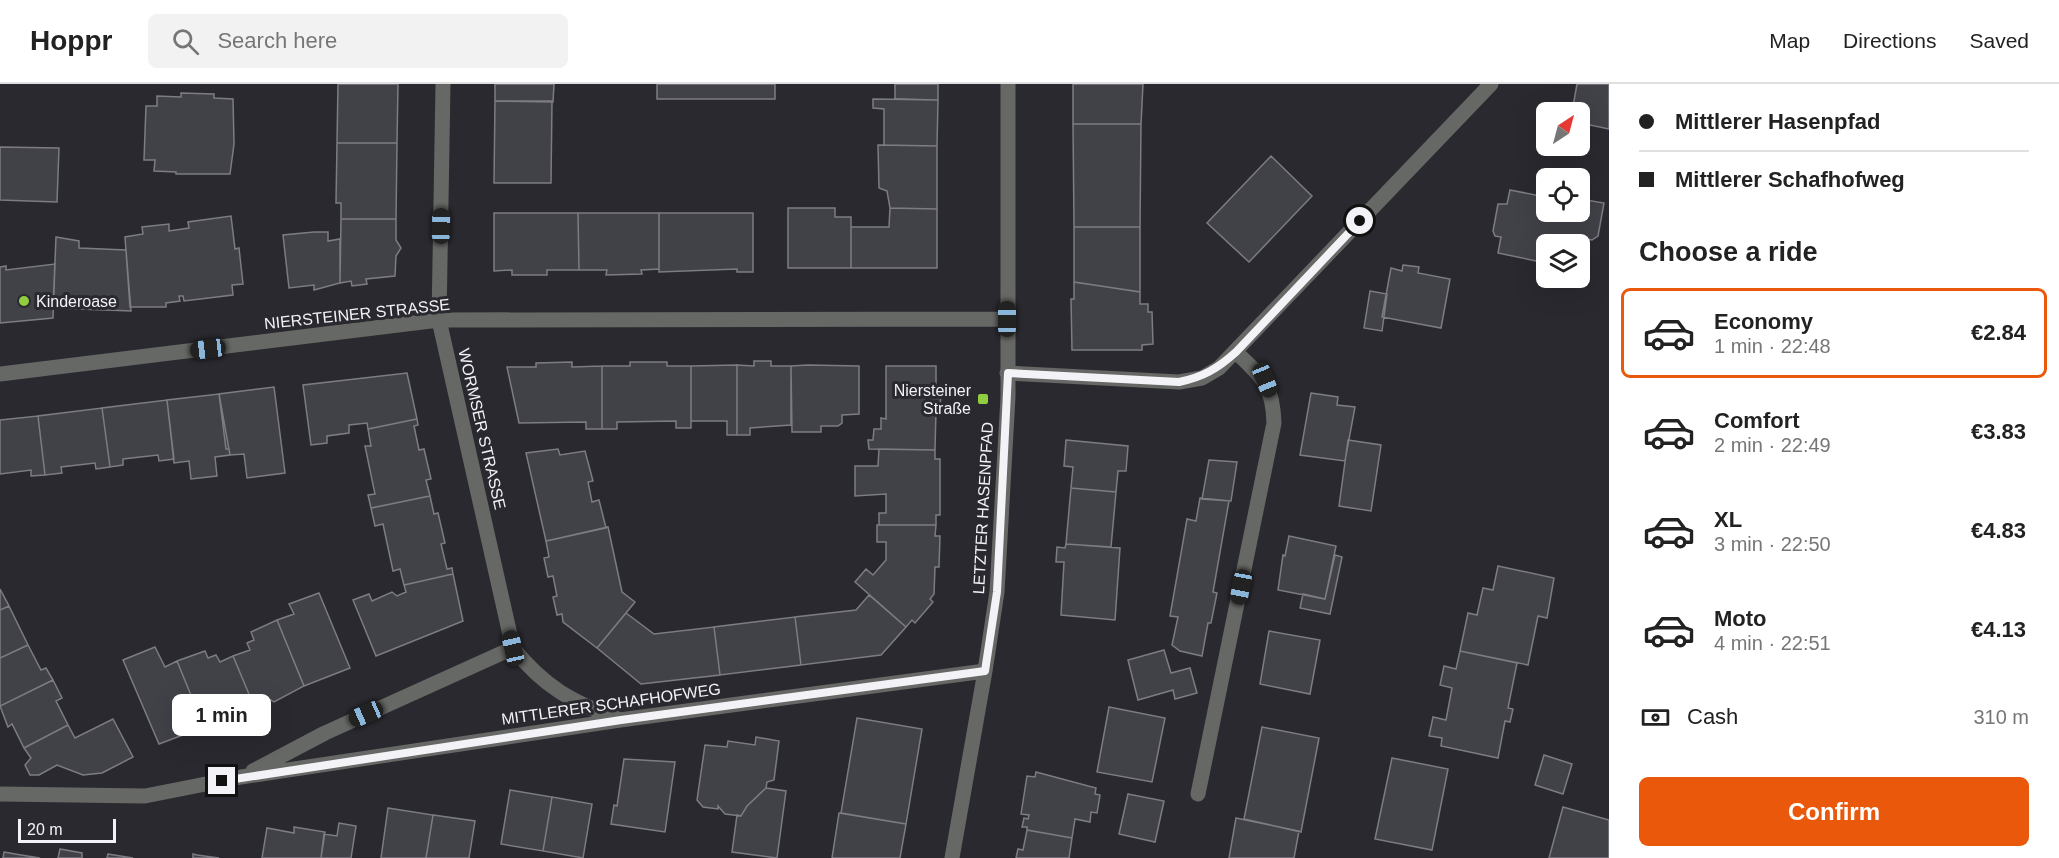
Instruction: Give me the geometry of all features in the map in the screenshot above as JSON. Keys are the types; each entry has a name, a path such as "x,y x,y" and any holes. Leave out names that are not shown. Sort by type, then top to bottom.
{"street":[{"name":"WORMSER STRASSE","path":"443,84 439,320 513,648 537,675 562,694 579,704 621,720"},
{"name":"LETZTER HASENPFAD","path":"952,858 997,592 1008,373 1008,84"},
{"path":"1008,373 1179,382 1202,378 1219,368 1491,84"},
{"name":"NIERSTEINER STRASSE","path":"0,374 439,320 1007,319"},
{"path":"1198,794 1274,423 1274,400 1265,380 1236,352"},
{"name":"MITTLERER SCHAFHOFWEG","path":"242,777 325,733 513,648"},
{"name":"MITTLERER SCHAFHOFWEG","path":"0,794 145,796 242,777 621,720 985,671"}],"building":[{"path":"338,84 398,84 397,143 337,143"},
{"path":"495,84 554,84 553,102 495,101"},
{"path":"657,84 775,84 775,99 657,99"},
{"path":"895,84 938,84 938,100 895,99"},
{"path":"1073,84 1143,84 1141,124 1073,124"},
{"path":"1577,84 1609,84 1609,129 1590,125 1590,102 1574,102"},
{"path":"181,93 214,94 214,98 233,99 234,144 230,174 176,174 176,172 154,171 155,160 144,160 146,106 157,106 157,96 181,97"},
{"path":"873,99 938,100 937,146 884,145 884,109 873,108"},
{"path":"495,101 552,101 551,183 494,183"},
{"path":"1073,124 1141,124 1140,227 1074,227"},
{"path":"337,143 397,143 396,219 341,219 341,203 336,203"},
{"path":"878,145 937,146 937,209 890,208 887,191 879,188"},
{"path":"0,147 59,148 57,202 0,200"},
{"path":"1271,156 1312,196 1249,262 1207,223"},
{"path":"1510,190 1536,195 1536,222 1590,222 1590,201 1604,203 1598,236 1592,240 1590,234 1536,234 1536,261 1498,253 1501,237 1495,236 1493,231 1498,204 1507,204"},
{"path":"788,208 835,208 835,217 851,217 851,268 788,268"},
{"path":"890,208 937,209 937,268 851,268 851,227 889,227"},
{"path":"494,213 578,213 579,270 547,270 547,275 512,275 512,270 494,271"},
{"path":"578,213 659,213 659,269 641,270 642,274 606,275 607,270 579,270"},
{"path":"659,213 753,213 753,272 737,272 737,269 659,272"},
{"path":"231,216 235,249 239,248 243,284 232,285 233,295 184,301 183,296 179,296 180,301 166,303 166,307 130,307 125,237 143,234 142,227 169,224 169,231 189,228 188,222"},
{"path":"341,219 396,219 396,240 401,248 396,256 395,276 366,279 367,284 352,286 351,281 340,283"},
{"path":"1074,227 1140,227 1140,292 1074,282"},
{"path":"328,232 328,241 340,239 340,283 314,290 314,285 289,288 283,235"},
{"path":"56,237 79,241 79,248 126,250 131,311 53,308"},
{"path":"55,264 53,318 0,323 0,267 6,266 6,270"},
{"path":"1403,265 1419,267 1418,273 1450,279 1441,328 1382,317 1391,268 1402,271"},
{"path":"1074,282 1140,292 1140,304 1148,304 1148,312 1152,312 1153,344 1142,345 1142,350 1072,350 1071,299 1074,299"},
{"path":"1370,291 1387,294 1382,331 1364,328"},
{"path":"754,361 771,361 771,366 791,366 791,425 750,428 750,435 737,435 737,365 754,366"},
{"path":"572,362 572,367 602,366 602,429 586,429 586,422 519,423 507,367 536,367 536,363"},
{"path":"630,362 667,362 667,366 691,366 691,428 676,428 676,421 617,422 617,429 602,429 602,366 630,366"},
{"path":"737,365 737,435 727,435 727,421 691,421 691,366"},
{"path":"791,366 859,366 859,414 842,415 842,423 838,426 821,426 821,432 792,432"},
{"path":"886,366 936,366 936,390 941,393 940,409 936,410 935,450 869,449 868,440 873,440 874,429 881,429 881,418 886,419"},
{"path":"407,373 417,419 368,429 367,423 349,425 349,433 327,436 327,443 311,445 303,385"},
{"path":"274,387 285,473 247,478 244,454 230,455 229,449 226,449 219,394"},
{"path":"1311,393 1338,397 1337,405 1355,407 1345,461 1300,455"},
{"path":"219,394 230,455 215,457 217,476 191,479 189,461 174,463 167,400"},
{"path":"167,400 174,459 159,461 158,455 123,459 123,465 110,467 102,408"},
{"path":"102,408 110,467 96,469 95,463 61,467 62,473 45,475 38,416"},
{"path":"38,416 45,475 31,476 31,470 0,474 0,420"},
{"path":"417,419 418,425 414,426 419,450 424,449 431,479 426,480 430,496 371,508 368,495 375,494 365,446 371,446 368,429"},
{"path":"1066,440 1128,446 1126,471 1118,471 1116,492 1071,488 1073,467 1064,466"},
{"path":"1348,440 1381,445 1371,511 1339,506"},
{"path":"558,449 560,455 585,451 593,481 588,482 592,502 599,500 606,528 546,541 526,453"},
{"path":"879,449 935,450 935,459 940,459 940,515 936,515 936,525 879,525 879,513 886,513 886,494 855,496 855,466 878,466"},
{"path":"1209,460 1237,462 1231,501 1202,499"},
{"path":"1071,488 1116,492 1111,547 1066,544"},
{"path":"430,496 434,514 438,513 445,543 441,544 447,569 452,568 453,574 404,585 400,569 393,571 383,524 375,526 371,508"},
{"path":"1200,498 1229,501 1213,592 1217,593 1211,623 1208,623 1202,656 1180,651 1172,645 1178,617 1170,616 1187,519 1196,521"},
{"path":"877,525 936,525 935,536 940,536 939,567 935,567 934,594 930,599 933,602 915,623 912,620 906,627 855,582 866,569 873,575 886,560 886,542 877,542"},
{"path":"608,527 622,592 635,602 597,648 563,622 562,614 557,615 553,597 557,596 553,576 548,577 544,558 549,557 546,541"},
{"path":"1289,536 1336,546 1325,599 1278,590 1283,555 1285,556"},
{"path":"1066,544 1120,548 1115,620 1061,615 1064,562 1056,562 1057,547 1065,548"},
{"path":"1335,555 1342,557 1330,614 1300,608 1303,594 1325,599"},
{"path":"1498,566 1554,578 1547,618 1538,616 1528,665 1460,651 1468,613 1477,615 1483,588 1493,590"},
{"path":"453,574 463,621 376,656 353,600 369,594 372,601 392,592 397,596 406,592 404,585"},
{"path":"0,589 9,606 0,610"},
{"path":"319,593 350,668 304,686 277,620 294,614 289,604"},
{"path":"869,595 906,627 881,655 801,665 795,617 856,610"},
{"path":"9,606 28,645 0,658 0,610"},
{"path":"626,613 654,634 714,627 720,675 641,684 597,648"},
{"path":"795,617 801,665 720,675 714,627"},
{"path":"277,620 304,686 274,702 271,700 254,706 233,656 250,650 247,643 254,640 251,632"},
{"path":"1269,631 1320,640 1310,694 1260,684"},
{"path":"28,645 41,670 46,668 53,680 0,706 0,658"},
{"path":"155,647 165,667 177,661 204,727 159,744 123,660"},
{"path":"1164,650 1171,673 1190,668 1197,693 1175,699 1173,690 1138,700 1128,660"},
{"path":"205,651 208,658 216,655 220,662 233,656 254,706 238,713 236,718 229,721 225,719 204,727 177,661"},
{"path":"1460,651 1517,663 1508,708 1513,709 1510,722 1505,721 1498,758 1441,746 1442,738 1429,736 1433,717 1446,720 1452,688 1440,685 1444,666 1456,669"},
{"path":"53,680 62,698 56,701 68,725 24,748 12,724 8,727 0,706"},
{"path":"1109,707 1165,718 1152,782 1097,772"},
{"path":"857,718 922,729 906,824 841,813"},
{"path":"113,719 133,757 102,773 83,775 57,765 39,775 30,775 25,765 31,758 24,748 68,725 75,738"},
{"path":"1262,727 1319,738 1301,832 1244,819"},
{"path":"756,737 779,741 774,780 767,782 766,788 747,806 741,816 725,814 718,806 718,809 703,807 697,800 705,745 727,747 728,741 755,745"},
{"path":"1544,755 1572,764 1563,794 1535,785"},
{"path":"1392,758 1448,769 1432,850 1375,839"},
{"path":"624,759 675,762 665,832 611,824 614,805 617,806"},
{"path":"1036,772 1096,788 1095,794 1100,795 1097,813 1091,812 1090,822 1075,819 1072,838 1027,830 1027,827 1022,827 1024,818 1028,819 1029,815 1021,814 1027,776 1035,777"},
{"path":"766,788 786,791 777,858 732,852 737,815 741,816 747,806"},
{"path":"510,790 552,797 543,851 501,844"},
{"path":"1128,794 1164,801 1155,842 1119,834"},
{"path":"552,797 592,804 583,858 543,851"},
{"path":"1563,807 1609,820 1609,858 1549,858"},
{"path":"388,808 433,815 426,858 381,858"},
{"path":"839,813 906,824 900,858 832,858"},
{"path":"433,815 475,821 469,858 426,858"},
{"path":"1236,818 1299,831 1294,858 1229,858"},
{"path":"339,823 356,826 351,858 321,858 324,834 337,836"},
{"path":"294,827 325,832 321,858 262,858 267,828 294,833"},
{"path":"1027,830 1072,838 1069,858 1016,858 1018,849 1023,850"},
{"path":"60,849 82,853 82,858 58,858"},
{"path":"4,852 21,855 40,858 3,858"},
{"path":"108,854 133,858 107,858"},
{"path":"193,854 197,855 219,858 193,858"}],"place":[{"name":"Kinderoase","path":"24,301"},
{"name":"Niersteiner Straße","path":"983,399"}],"route":[{"path":"222,781 621,720 985,671 997,592 1008,373 1179,382 1202,378 1219,368 1236,352 1360,221"}]}
